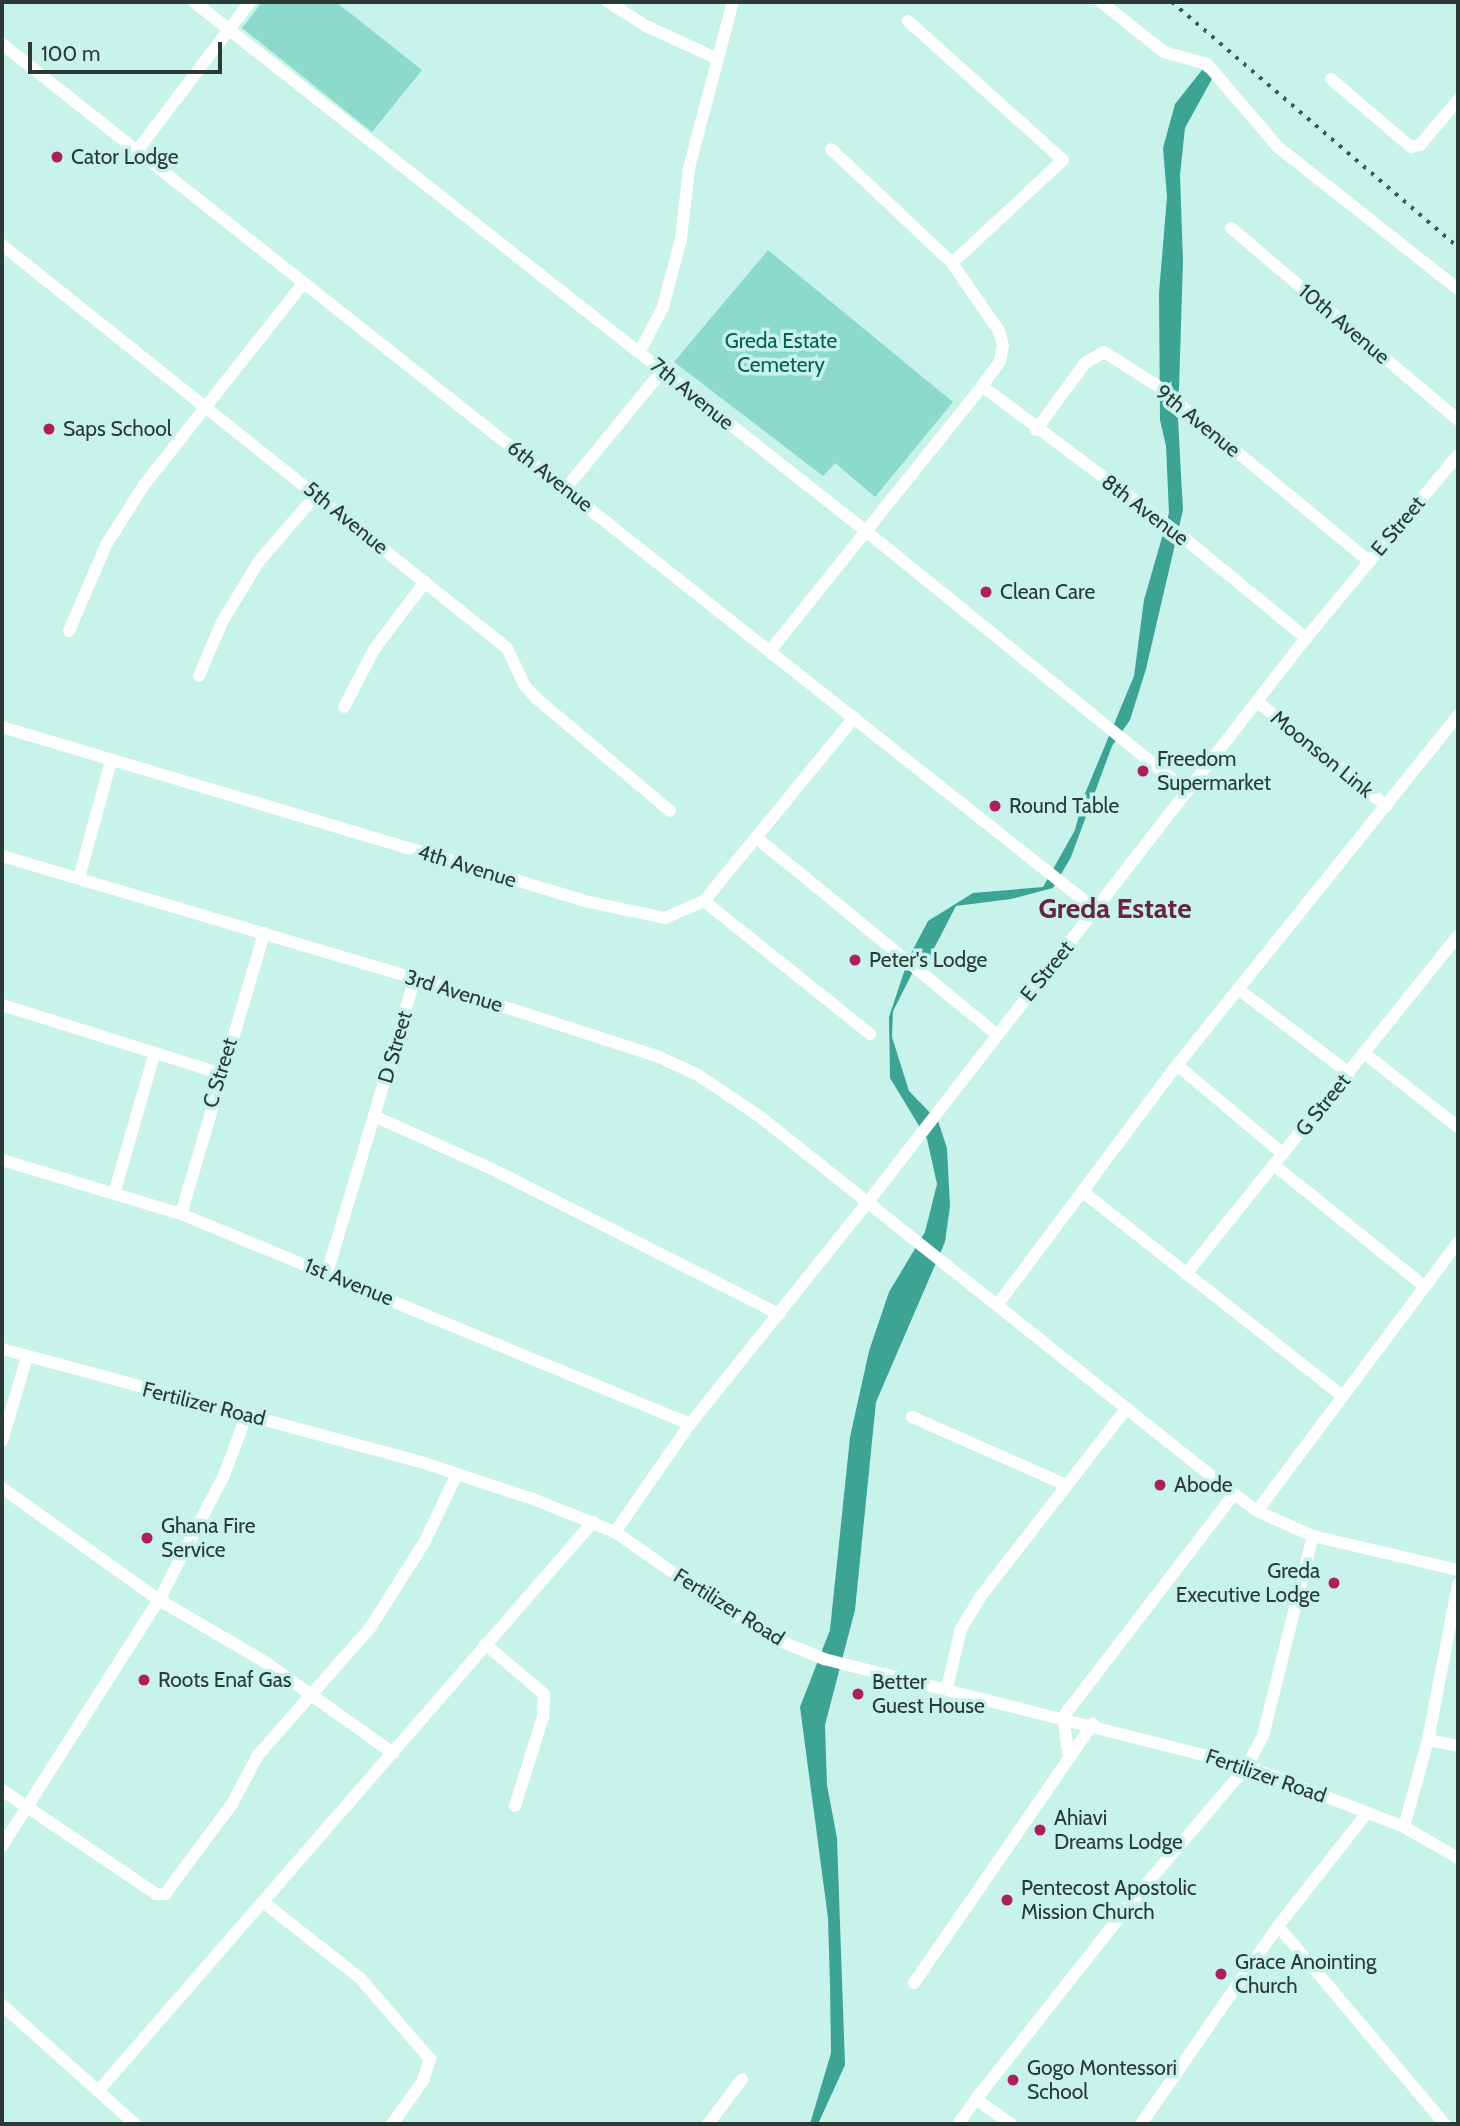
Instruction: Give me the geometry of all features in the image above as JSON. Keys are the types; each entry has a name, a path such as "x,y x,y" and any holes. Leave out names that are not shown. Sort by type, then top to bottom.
{"street":[{"name":"7th Avenue","path":"194,2 640,351 1186,790"},
{"path":"136,152 232,31 250,2"},
{"path":"608,2 646,26 718,59"},
{"path":"640,351 663,307 681,239 689,168 733,2"},
{"path":"1101,2 1164,52 1207,64 1278,147 1458,289"},
{"path":"908,20 1063,160 953,263"},
{"name":"6th Avenue","path":"2,44 302,285 566,488 1096,909"},
{"path":"1331,79 1411,147 1420,145 1458,100"},
{"path":"770,651 982,386 1000,361 1003,346 999,331 953,263 831,149"},
{"name":"10th Avenue","path":"1231,228 1458,419"},
{"name":"5th Avenue","path":"2,245 317,494 507,649 525,686 536,698 670,811"},
{"path":"69,631 106,545 144,485 302,285"},
{"name":"9th Avenue","path":"1036,430 1096,355 1104,352 1156,385 1369,561"},
{"path":"566,488 662,371"},
{"name":"8th Avenue","path":"982,386 1036,430 1178,533 1306,638"},
{"name":"E Street","path":"615,1532 690,1424 868,1202 1186,790 1259,703 1306,638 1458,455"},
{"path":"199,676 222,622 259,561 317,494"},
{"path":"344,707 375,648 425,582"},
{"name":"Moonson Link","path":"1259,703 1386,806"},
{"path":"998,1304 1177,1065 1458,715"},
{"name":"4th Avenue","path":"2,727 641,917 665,919 704,901 758,839 853,718"},
{"path":"79,878 111,761"},
{"path":"758,839 996,1034"},
{"name":"3rd Avenue","path":"2,856 415,978 659,1057 698,1075 759,1116 1257,1511 1313,1536 1458,1570"},
{"path":"704,901 870,1034"},
{"name":"C Street","path":"181,1214 219,1073 264,933"},
{"name":"G Street","path":"1186,1274 1457,939"},
{"name":"D Street","path":"327,1273 415,978"},
{"path":"1238,989 1349,1073"},
{"path":"2,1005 154,1055 219,1073"},
{"path":"1364,1053 1458,1127"},
{"path":"114,1194 154,1055"},
{"path":"1177,1065 1278,1160 1425,1287"},
{"path":"374,1116 492,1169 779,1314"},
{"name":"1st Avenue","path":"2,1160 181,1214 690,1424"},
{"path":"1083,1192 1342,1396"},
{"path":"1257,1511 1458,1242"},
{"name":"Fertilizer Road","path":"2,1349 247,1414 457,1474 615,1532 731,1613 780,1642 824,1659 1093,1724 1247,1766 1404,1827 1458,1858"},
{"path":"2,1440 27,1357"},
{"path":"947,1688 961,1629 1066,1485 1127,1408"},
{"path":"2,1846 26,1804 159,1600 225,1473 247,1414"},
{"path":"912,1417 1066,1485"},
{"path":"2,1790 156,1894 166,1894 232,1804 258,1755 308,1695 370,1628 424,1543 457,1474"},
{"path":"2,1488 159,1600 262,1660 393,1753"},
{"path":"1069,1757 1063,1717 1234,1494"},
{"path":"99,2090 593,1522"},
{"path":"958,2124 1137,1895 1247,1766 1272,1710 1313,1536"},
{"path":"1404,1827 1428,1740 1458,1584"},
{"path":"485,1644 544,1694 543,1717 515,1806"},
{"path":"914,1983 1093,1724"},
{"path":"1428,1740 1458,1746"},
{"path":"1141,2124 1278,1926 1367,1813"},
{"path":"263,1902 360,1978 429,2059 423,2081 392,2124"},
{"path":"1278,1926 1445,2124"},
{"path":"2,2005 135,2124"},
{"path":"708,2124 742,2079"},
{"path":"976,2099 1011,2124"}],"green space":[{"path":"262,2 336,2 422,70 372,132 242,28"},
{"name":"Greda Estate Cemetery","path":"768,250 953,402 875,497 835,463 823,476 674,362"}],"shaded area":[{"path":"1202,70 1213,77 1185,128 1180,175 1183,261 1178,420 1183,510 1146,669 1130,720 1112,746 1071,857 1053,888 1011,899 956,906 929,958 922,954 893,1011 892,1037 909,1091 938,1121 947,1148 950,1206 945,1242 876,1402 855,1610 825,1725 827,1785 837,1838 845,2065 818,2124 810,2124 831,2053 830,1985 828,1918 800,1707 830,1630 850,1437 869,1351 889,1292 925,1232 937,1184 927,1139 890,1078 889,1017 909,957 928,921 973,893 1043,887 1075,830 1084,796 1134,676 1144,600 1169,513 1166,446 1160,420 1159,293 1167,197 1163,148 1175,104"}],"railway":[{"path":"1172,2 1458,247"}],"place":[{"name":"Cator Lodge","path":"57,157"},
{"name":"Saps School","path":"49,429"},
{"name":"Clean Care","path":"986,592"},
{"name":"Freedom Supermarket","path":"1143,771"},
{"name":"Round Table","path":"995,806"},
{"name":"Peter's Lodge","path":"855,960"},
{"name":"Abode","path":"1160,1485"},
{"name":"Ghana Fire Service","path":"147,1538"},
{"name":"Greda Executive Lodge","path":"1334,1583"},
{"name":"Roots Enaf Gas","path":"144,1680"},
{"name":"Better Guest House","path":"858,1694"},
{"name":"Ahiavi Dreams Lodge","path":"1040,1830"},
{"name":"Pentecost Apostolic Mission Church","path":"1007,1900"},
{"name":"Grace Anointing Church","path":"1221,1974"},
{"name":"Gogo Montessori School","path":"1013,2080"}],"district":[{"name":"Greda Estate","path":"1115,908"}]}
